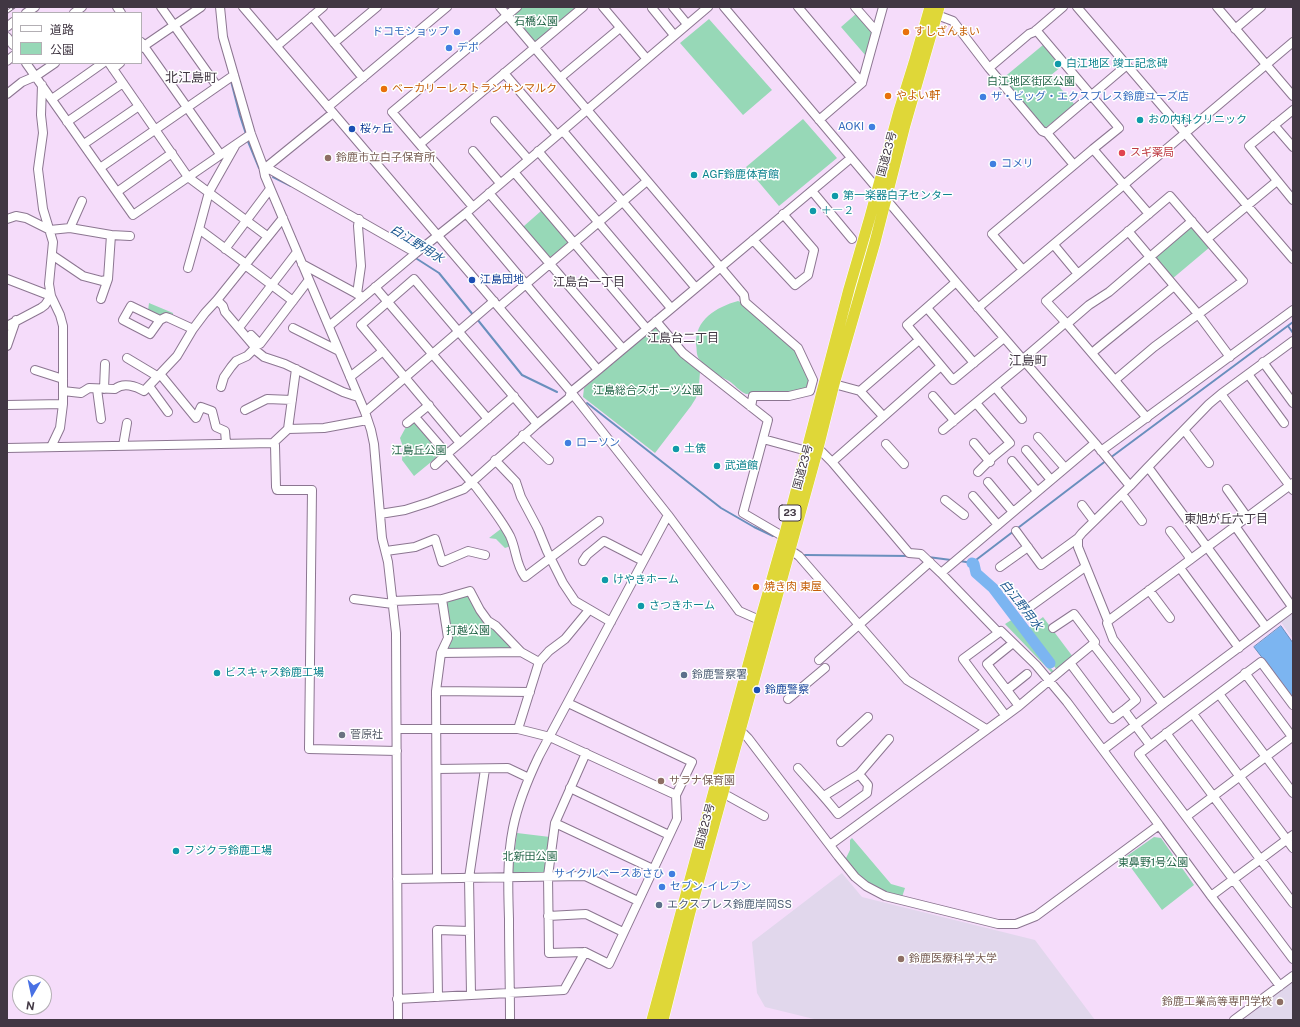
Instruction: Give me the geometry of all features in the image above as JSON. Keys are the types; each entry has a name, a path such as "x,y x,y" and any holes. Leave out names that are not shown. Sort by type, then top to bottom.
{"highway":[{"name":"国道23号","path":"663,1020 736,730 765,623 784,537 849,289 899,111 914,63 935,10"},
{"name":"国道23号","path":"765,623 790,550 834,384 886,200 935,10"},
{"name":"国道23号","path":"652,1020 736,730"}],"street":[{"path":"161,7 217,86"},
{"path":"201,7 142,45 220,154"},
{"path":"220,7 223,37 234,75 248,135 264,169 270,189 308,281 340,351 366,416 374,444 382,538 386,552 396,633 398,1020"},
{"path":"243,7 571,392 668,515 739,611 765,623"},
{"path":"277,46 323,7"},
{"path":"334,43 377,7"},
{"path":"264,169 331,110 363,78 447,7"},
{"path":"500,7 744,295 745,302 798,348 813,380 810,391 789,396 754,396 751,407"},
{"path":"473,207 392,112 517,7"},
{"path":"420,144 583,7"},
{"path":"603,7 646,58"},
{"path":"673,7 687,24"},
{"path":"329,326 360,295 375,287 466,213 646,58 708,7"},
{"path":"724,7 886,200 1095,443 1130,486"},
{"path":"798,7 862,83"},
{"path":"855,7 876,31"},
{"path":"819,120 862,83 883,7"},
{"path":"989,68 1063,7"},
{"path":"1077,7 1293,260"},
{"path":"1217,7 1293,96"},
{"path":"1235,29 1261,7"},
{"path":"652,8 674,35"},
{"path":"935,10 953,21 989,68 1042,131 1047,133 1074,165"},
{"path":"312,16 363,78"},
{"path":"560,78 620,28"},
{"path":"1023,270 992,234 1093,148 1119,128 1036,30"},
{"path":"978,308 1054,245 1184,132 1293,42"},
{"path":"27,64 133,215 248,135"},
{"path":"7,94 22,82 36,76 54,64"},
{"path":"52,99 102,64"},
{"path":"1047,133 1127,65"},
{"path":"111,66 188,177 267,236"},
{"path":"504,73 622,202 695,287"},
{"path":"100,168 234,75"},
{"path":"68,122 123,83"},
{"path":"42,85 41,115 43,133 38,169 43,209 53,242 48,284 51,296 60,315 63,326 63,404 60,428 51,447"},
{"path":"84,144 139,106"},
{"path":"1293,110 1249,146 1293,200"},
{"path":"496,120 528,159"},
{"path":"1274,125 1293,147"},
{"path":"188,268 209,192 236,144"},
{"path":"1093,148 1149,214"},
{"path":"473,151 500,183"},
{"path":"538,152 671,308"},
{"path":"117,192 172,153"},
{"path":"380,514 404,510 464,489 523,435 569,398 571,392 851,158"},
{"path":"264,169 271,170 414,255"},
{"path":"514,172 647,329"},
{"path":"1207,239 1276,180"},
{"path":"288,429 324,428 366,416 405,377 475,317 526,285 647,181"},
{"path":"225,248 270,189"},
{"path":"812,191 852,239"},
{"path":"489,193 623,349"},
{"path":"1115,380 1154,347 1243,281 1170,196 1046,301 1147,418"},
{"path":"70,228 82,201"},
{"path":"466,213 598,370"},
{"path":"753,240 794,285 808,275 814,250 783,214"},
{"path":"7,219 16,216 26,218 50,230 70,228 111,235 130,236"},
{"path":"64,391 81,393 89,388 115,388 116,386 125,385 135,386 144,390 177,356 193,329 220,303 246,264 283,218"},
{"path":"943,430 995,387 1066,323 1109,292 1192,221"},
{"path":"359,222 361,266 360,295"},
{"path":"199,229 293,301"},
{"path":"1128,231 1198,314 1230,357"},
{"path":"101,299 108,279 111,235"},
{"path":"1054,245 1078,274"},
{"path":"241,325 297,252"},
{"path":"52,255 84,276 102,281 108,279"},
{"path":"302,264 360,295"},
{"path":"7,279 51,296"},
{"path":"460,443 361,325 414,279 537,424"},
{"path":"220,303 260,344 308,281"},
{"path":"956,282 907,325 941,366 953,380 1004,338"},
{"path":"1092,353 1174,286"},
{"path":"375,287 488,419"},
{"path":"7,326 41,308 51,296"},
{"path":"220,303 225,312 254,346 254,349 264,356 296,369 343,392 358,397"},
{"path":"927,308 974,363"},
{"path":"1105,456 1147,418 1293,310"},
{"path":"160,320 166,317 193,329"},
{"path":"7,346 16,320"},
{"path":"656,321 683,353 768,420 743,513 784,537"},
{"path":"293,328 340,351"},
{"path":"860,391 919,340"},
{"path":"1016,531 1041,565 1078,538 1221,394 1293,340"},
{"path":"221,387 224,377 230,367 236,361 247,356 254,349"},
{"path":"350,377 383,351"},
{"path":"127,358 159,375 196,418 201,407 212,411 216,427 225,431 226,443"},
{"path":"1263,362 1293,403"},
{"path":"101,419 100,389 105,364"},
{"path":"832,462 941,366"},
{"path":"7,448 273,443 288,429 296,369"},
{"path":"35,370 63,379"},
{"path":"1248,374 1284,423"},
{"path":"834,384 860,391 883,416"},
{"path":"149,386 168,412"},
{"path":"995,387 1022,419"},
{"path":"1108,621 1180,568 1207,546 1292,486 1221,394"},
{"path":"435,464 514,396"},
{"path":"933,396 952,418 953,422"},
{"path":"245,410 267,399 292,400"},
{"path":"976,403 1010,443 978,472"},
{"path":"7,405 63,404"},
{"path":"407,423 429,405"},
{"path":"415,417 476,487 511,537 520,569 525,577 599,521"},
{"path":"123,446 127,424"},
{"path":"1184,430 1209,463"},
{"path":"523,435 549,460"},
{"path":"1038,437 1065,468"},
{"path":"763,439 807,451"},
{"path":"273,443 275,445 277,490 312,490 309,749 397,751"},
{"path":"974,443 990,462"},
{"path":"941,573 952,562 1095,443"},
{"path":"886,444 904,464"},
{"path":"818,448 832,462 909,553 926,559 1036,665 1050,681 1280,986"},
{"path":"1026,450 1051,480"},
{"path":"495,460 516,482 521,497 538,529 563,583 575,602 611,622"},
{"path":"1012,461 1037,492"},
{"path":"1148,467 1266,627"},
{"path":"988,482 1013,512"},
{"path":"1227,490 1247,518"},
{"path":"1121,495 1125,498 1142,521"},
{"path":"973,496 998,525"},
{"path":"945,500 964,515"},
{"path":"1082,505 1094,521"},
{"path":"510,1020 508,877 513,828 518,807 529,778 550,737 668,515"},
{"path":"1103,750 1293,608 1235,526"},
{"path":"1170,531 1190,560"},
{"path":"1078,538 1078,547 1108,621 1107,623 1113,639 1164,704"},
{"path":"386,552 415,547 435,539 442,562 468,551 485,554"},
{"path":"583,561 587,555 604,541 643,561"},
{"path":"1000,567 1028,547"},
{"path":"790,550 799,556 907,680 986,729"},
{"path":"819,660 926,559"},
{"path":"1027,609 1086,567"},
{"path":"1180,568 1238,648"},
{"path":"1149,590 1170,618"},
{"path":"354,598 393,602 442,599 470,591 480,610 488,621 496,626 521,652 539,662"},
{"path":"437,878 436,691 441,653 448,638 442,599"},
{"path":"518,729 539,662 549,651 565,639 589,610"},
{"path":"1053,628 1074,614 1096,642 1136,700 1112,719 1070,663"},
{"path":"999,631 963,659 1005,715"},
{"path":"830,846 1019,706 1096,642"},
{"path":"1013,643 986,664 1019,706"},
{"path":"441,653 521,652"},
{"path":"1293,705 1261,662 1139,754 1233,879 1290,948 1293,959"},
{"path":"788,698 825,668"},
{"path":"1187,816 1293,737 1245,673"},
{"path":"1007,690 1028,674"},
{"path":"436,691 530,692"},
{"path":"1219,694 1293,793"},
{"path":"568,703 692,762 676,796 677,819 609,964 586,952 549,952 548,876 555,823 586,753"},
{"path":"1124,710 1150,745"},
{"path":"1192,714 1239,776 1290,838 1293,848"},
{"path":"841,742 868,717"},
{"path":"397,729 518,729 550,737 676,796"},
{"path":"736,730 855,877 866,886 880,894 998,924 1011,925 1026,921 1036,916 1159,825"},
{"path":"1166,733 1293,903"},
{"path":"824,796 859,774 889,738"},
{"path":"437,769 508,768 529,778"},
{"path":"798,768 824,796 838,814 867,793 868,785 859,774"},
{"path":"471,994 469,878 484,769"},
{"path":"570,788 670,835"},
{"path":"728,796 764,816"},
{"path":"555,823 653,869"},
{"path":"1211,896 1290,838"},
{"path":"397,879 585,876 638,901"},
{"path":"548,916 586,914 623,932"},
{"path":"438,997 437,930 470,930"},
{"path":"397,999 564,990 586,952"},
{"path":"1234,1020 1293,976"}],"shaded area":[{"path":"1293,613 1293,639 1281,622"},
{"name":"鈴鹿医療科学大学","path":"842,873 862,897 1035,940 1095,1020 818,1020 765,1007 757,993 752,942"},
{"name":"鈴鹿工業高等専門学校","path":"1293,981 1293,1020 1243,1020 1290,984"}],"green space":[{"name":"石橋公園","path":"521,7 579,7 536,43 532,42 511,17"},
{"path":"857,13 873,31 866,56 841,27"},
{"path":"709,19 772,90 743,115 680,43"},
{"name":"白江地区街区公園","path":"1043,45 1062,66 1050,76 1075,105 1045,128 1002,79"},
{"path":"803,119 837,158 779,206 746,167"},
{"path":"541,211 544,211 568,239 567,244 552,257 547,256 523,229 524,226"},
{"path":"1189,227 1193,227 1210,247 1172,279 1155,259 1156,256"},
{"path":"738,301 745,304 796,349 810,381 803,392 746,394 729,381 709,369 699,359 696,344 699,328 703,321 722,307"},
{"path":"149,303 173,313 173,316 159,316 148,311"},
{"name":"江島総合スポーツ公園","path":"656,327 680,356 700,372 696,398 655,453 583,397 584,388"},
{"name":"江島丘公園","path":"415,420 442,453 414,476 402,460 403,447 400,438 406,427"},
{"path":"502,528 511,546 505,548 496,539 489,538"},
{"name":"打越公園","path":"466,595 469,596 495,629 511,645 509,650 448,651 446,648 445,604 447,601"},
{"path":"1043,617 1073,657 1057,670 1026,630"},
{"path":"1013,619 1054,672 1051,672 1005,624"},
{"name":"北新田公園","path":"517,833 550,837 546,872 514,874 512,872"},
{"name":"東鼻野1号公園","path":"1154,837 1161,838 1194,885 1162,910 1124,858"},
{"path":"852,838 891,884 905,888 902,897 883,892 861,879 845,860 850,850 850,840"}],"water":[{"path":"1281,626 1293,643 1293,698 1254,647"}],"waterway":[{"path":"231,81 246,134"},
{"path":"247,139 259,168"},
{"name":"白江野用水","path":"273,177 291,186"},
{"name":"白江野用水","path":"414,257 439,273 474,316"},
{"name":"白江野用水","path":"477,319 522,375 557,392"},
{"path":"1110,458 1293,322"},
{"path":"1288,326 1293,333"},
{"path":"587,403 721,508 773,536"},
{"path":"960,561 972,563 1107,460"},
{"path":"805,555 910,556"},
{"path":"928,557 951,560"},
{"name":"白江野用水","path":"972,563 974,564 976,573 993,588 1050,663"}],"railway":[{"path":"7,12 14,7"}],"place":[{"name":"ドコモショップ","path":"457,32"},
{"name":"すしざんまい","path":"906,32"},
{"name":"デポ","path":"449,48"},
{"name":"白江地区 竣工記念碑","path":"1058,64"},
{"name":"ベーカリーレストランサンマルク","path":"384,89"},
{"name":"やよい軒","path":"888,96"},
{"name":"ザ・ビッグ・エクスプレス鈴鹿ユーズ店","path":"983,97"},
{"name":"おの内科クリニック","path":"1140,120"},
{"name":"AOKI","path":"872,127"},
{"name":"桜ヶ丘","path":"352,129"},
{"name":"スギ薬局","path":"1122,153"},
{"name":"鈴鹿市立白子保育所","path":"328,158"},
{"name":"コメリ","path":"993,164"},
{"name":"AGF鈴鹿体育館","path":"694,175"},
{"name":"第一楽器白子センター","path":"835,196"},
{"name":"＋―２","path":"813,211"},
{"name":"江島団地","path":"472,280"},
{"name":"ローソン","path":"568,443"},
{"name":"土俵","path":"676,449"},
{"name":"武道館","path":"717,466"},
{"name":"けやきホーム","path":"605,580"},
{"name":"焼き肉 東屋","path":"756,587"},
{"name":"さつきホーム","path":"641,606"},
{"name":"ビスキャス鈴鹿工場","path":"217,673"},
{"name":"鈴鹿警察署","path":"684,675"},
{"name":"鈴鹿警察","path":"757,690"},
{"name":"菅原社","path":"342,735"},
{"name":"サラナ保育園","path":"661,781"},
{"name":"フジクラ鈴鹿工場","path":"176,851"},
{"name":"サイクルベースあさひ","path":"672,874"},
{"name":"セブン-イレブン","path":"662,887"},
{"name":"エクスプレス鈴鹿岸岡SS","path":"659,905"},
{"name":"鈴鹿医療科学大学","path":"901,959"},
{"name":"鈴鹿工業高等専門学校","path":"1280,1002"}],"district":[{"name":"北江島町","path":"191,78"},
{"name":"江島台一丁目","path":"589,282"},
{"name":"江島台二丁目","path":"683,338"},
{"name":"江島町","path":"1028,361"},
{"name":"東旭が丘六丁目","path":"1226,519"}]}
